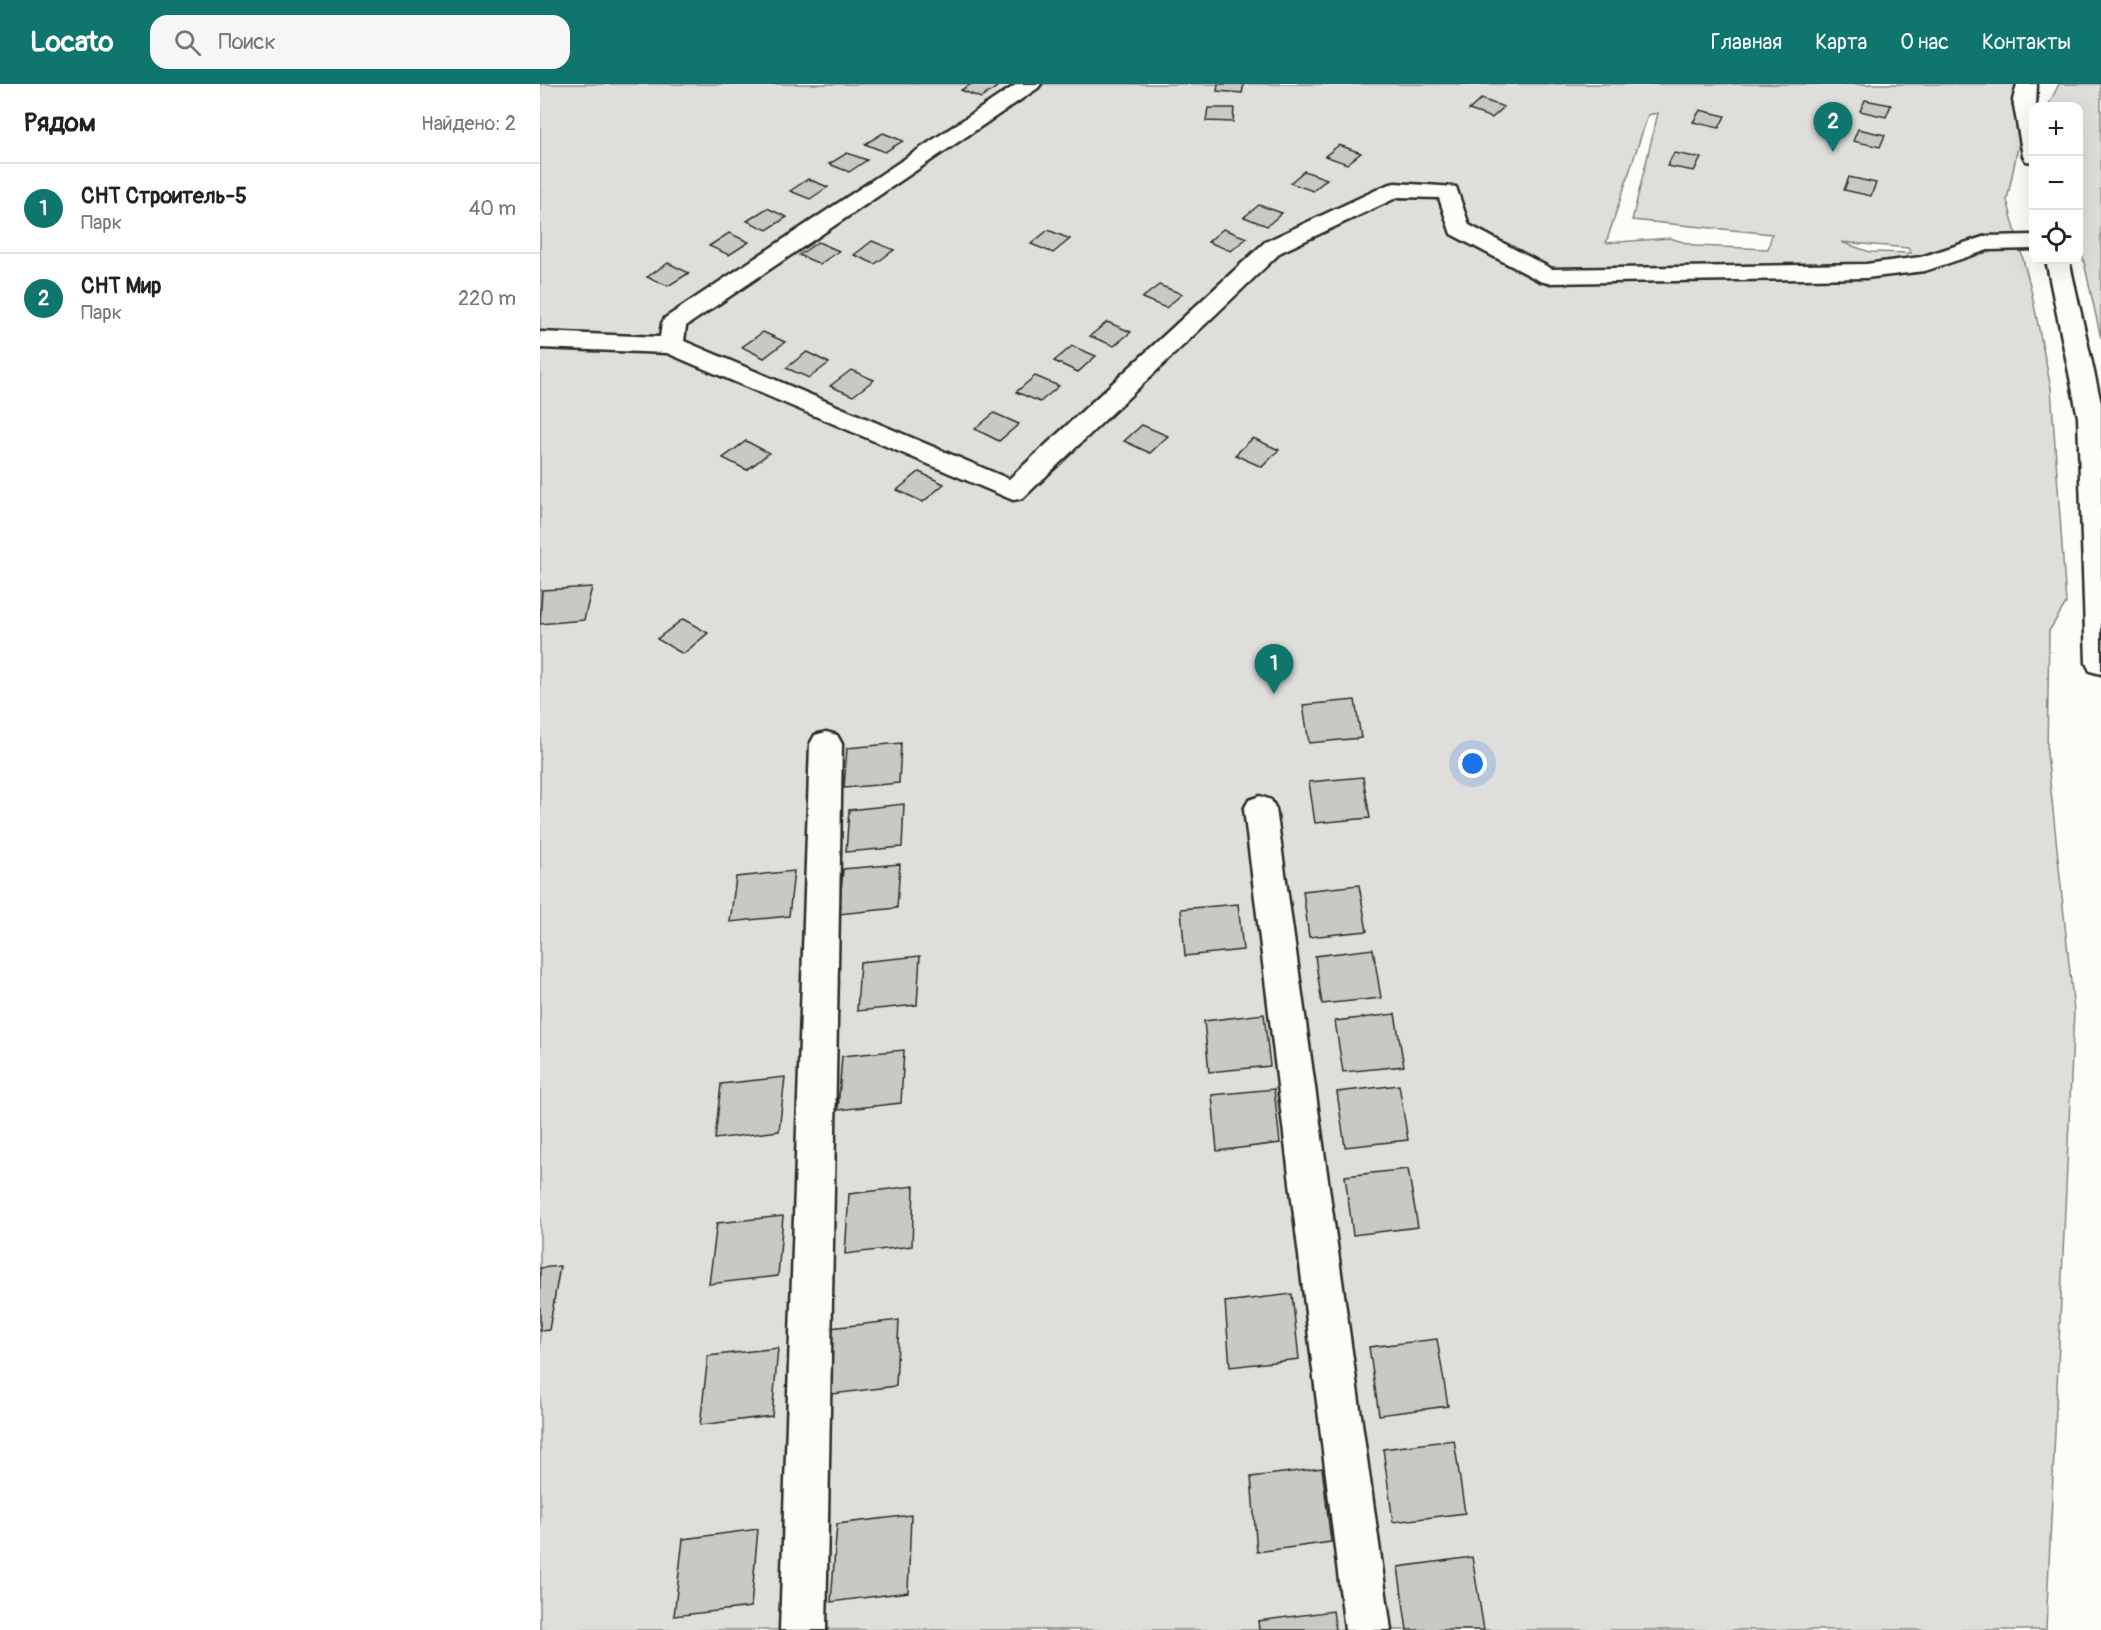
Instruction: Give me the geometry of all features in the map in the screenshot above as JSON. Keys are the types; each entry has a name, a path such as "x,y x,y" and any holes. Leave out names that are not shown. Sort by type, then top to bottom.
{"street":[{"path":"671,345 674,323 1031,84"},
{"path":"2026,84 2024,100 2029,128"},
{"path":"540,340 671,345 1014,491 1273,247 1395,190 1448,192 1459,229 1548,276 1866,272 1925,264 1986,243 2029,242"},
{"path":"2058,264 2091,417 2101,663"},
{"path":"803,1630 826,744"},
{"path":"1260,809 1368,1630"}],"shaded area":[{"path":"540,84 2031,84 2007,200 2030,285 2051,388 2066,603 2049,631 2047,753 2074,1011 2046,1630 540,1630","holes":["1658,113 1632,220 1772,234 1768,249 1696,246 1670,238 1606,243 1648,115","1841,242 1908,248 1911,253 1870,252"]},
{"path":"2059,84 2101,84 2101,338 2083,258 2083,102 2050,102"}],"building":[{"path":"971,84 989,84 997,87 981,98 961,90"},
{"path":"1218,84 1244,84 1242,93 1217,91"},
{"path":"1481,99 1504,107 1492,118 1469,110"},
{"path":"1865,100 1891,105 1886,117 1860,111"},
{"path":"1208,108 1234,108 1233,122 1206,121"},
{"path":"1700,110 1725,116 1719,128 1693,122"},
{"path":"1858,129 1885,135 1880,147 1853,141"},
{"path":"883,133 903,141 885,152 865,144"},
{"path":"1339,145 1361,153 1347,164 1325,156"},
{"path":"847,153 867,160 849,172 829,164"},
{"path":"1674,153 1701,158 1694,171 1667,166"},
{"path":"1304,171 1327,179 1313,191 1290,183"},
{"path":"1849,177 1876,183 1871,196 1844,190"},
{"path":"808,179 828,187 810,199 790,191"},
{"path":"1259,205 1282,213 1267,226 1244,217"},
{"path":"767,208 787,217 767,230 747,221"},
{"path":"1223,229 1247,238 1231,251 1208,242"},
{"path":"1048,230 1070,239 1053,253 1031,244"},
{"path":"729,233 749,242 729,255 709,246"},
{"path":"872,241 894,250 875,264 854,255"},
{"path":"818,242 839,251 820,264 799,255"},
{"path":"668,263 689,273 668,286 647,277"},
{"path":"1159,285 1182,294 1166,308 1142,298"},
{"path":"1107,322 1131,332 1114,346 1090,336"},
{"path":"763,332 785,342 764,358 742,347"},
{"path":"1072,346 1096,356 1078,372 1054,361"},
{"path":"807,352 829,363 809,378 786,368"},
{"path":"851,370 874,380 853,396 830,386"},
{"path":"1035,376 1059,386 1040,402 1016,392"},
{"path":"994,413 1019,424 999,441 975,429"},
{"path":"1142,425 1168,436 1150,453 1124,441"},
{"path":"1253,438 1279,450 1262,467 1235,455"},
{"path":"746,441 769,453 747,470 723,458"},
{"path":"919,472 944,484 923,502 897,490"},
{"path":"592,587 584,620 540,624 542,590"},
{"path":"683,619 708,633 683,654 657,639"},
{"path":"1355,700 1361,738 1309,743 1303,705"},
{"path":"901,743 899,783 844,788 847,748"},
{"path":"1363,777 1370,818 1315,823 1309,782"},
{"path":"904,804 902,847 846,852 849,810"},
{"path":"900,864 897,908 839,914 843,869"},
{"path":"794,871 789,916 730,922 736,877"},
{"path":"1359,885 1367,931 1309,937 1303,891"},
{"path":"1238,904 1243,950 1185,956 1181,909"},
{"path":"1373,949 1381,998 1322,1004 1315,956"},
{"path":"920,956 917,1005 857,1011 860,962"},
{"path":"1264,1014 1270,1066 1209,1072 1204,1021"},
{"path":"1395,1014 1404,1066 1343,1072 1335,1021"},
{"path":"904,1050 901,1103 838,1110 842,1056"},
{"path":"785,1077 779,1131 715,1139 721,1084"},
{"path":"1399,1085 1408,1140 1345,1147 1337,1092"},
{"path":"1274,1089 1280,1143 1217,1151 1212,1095"},
{"path":"1408,1169 1418,1227 1353,1235 1345,1176"},
{"path":"914,1186 912,1246 845,1254 849,1194"},
{"path":"783,1216 778,1276 709,1284 717,1223"},
{"path":"560,1266 549,1330 540,1331 540,1268"},
{"path":"1292,1294 1299,1359 1230,1367 1225,1302"},
{"path":"899,1320 896,1386 825,1395 830,1328"},
{"path":"1437,1339 1448,1406 1379,1415 1369,1347"},
{"path":"778,1348 772,1416 700,1425 708,1356"},
{"path":"1454,1440 1465,1513 1393,1522 1383,1449"},
{"path":"1322,1468 1331,1542 1257,1552 1251,1477"},
{"path":"911,1515 908,1592 831,1602 837,1524"},
{"path":"758,1529 751,1607 674,1616 683,1539"},
{"path":"1472,1557 1484,1630 1407,1630 1398,1567"},
{"path":"1333,1611 1336,1630 1259,1630 1258,1621"}],"place":[{"name":"СНТ Мир","path":"1833,152"},
{"name":"СНТ Строитель-5","path":"1274,694"}]}
